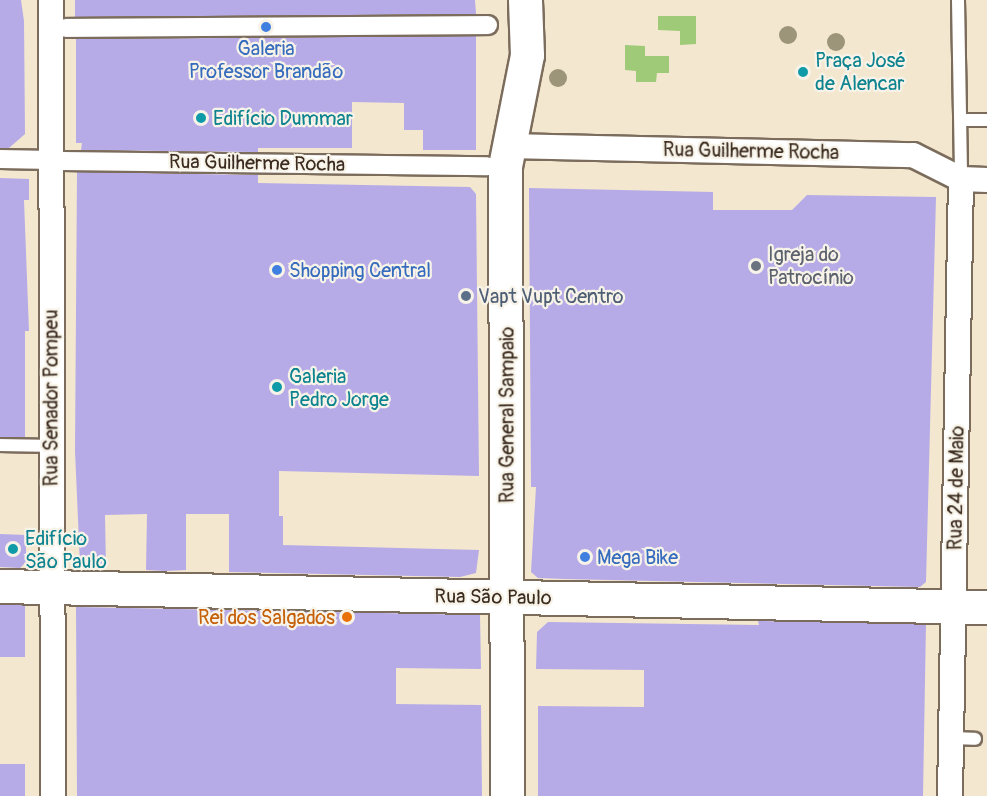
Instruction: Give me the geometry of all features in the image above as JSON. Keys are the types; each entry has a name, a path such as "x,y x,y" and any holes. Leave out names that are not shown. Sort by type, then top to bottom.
{"main road":[{"name":"Rua General Sampaio","path":"507,796 506,166 498,156 527,55 525,0"},
{"name":"Rua São Paulo","path":"0,586 987,607"}],"street":[{"name":"Rua Senador Pompeu","path":"51,0 53,796"},
{"path":"71,28 488,25"},
{"name":"Rua Guilherme Rocha","path":"62,160 913,155 961,179 987,180"},
{"path":"0,159 39,160"},
{"name":"Rua 24 de Maio","path":"950,796 961,179"}],"lane":[{"path":"958,0 961,179"},
{"path":"961,120 987,120"},
{"path":"0,446 51,446"},
{"path":"951,738 975,739"}],"green space":[{"path":"658,16 696,16 696,44 680,45 680,31 658,30"},
{"path":"625,45 645,46 645,56 669,56 669,73 657,73 656,82 636,82 636,71 625,70"}],"building":[{"path":"0,0 21,0 24,21 25,134 9,148 0,148"},
{"path":"75,0 475,0 476,14 75,17"},
{"path":"476,36 476,150 423,150 423,130 404,130 404,103 352,102 352,148 258,148 258,152 81,150 82,143 76,143 76,39"},
{"path":"77,172 258,175 258,183 470,187 476,194 479,476 279,471 279,516 283,516 283,545 479,550 476,573 460,577 229,572 229,514 186,514 186,570 165,571 146,570 147,514 105,515 106,569 80,565 75,451"},
{"path":"0,178 29,179 29,200 24,200 29,331 25,331 25,437 0,437"},
{"path":"529,188 713,192 713,210 792,210 807,195 936,197 926,582 920,587 565,579 538,578 531,572 536,487 531,487"},
{"name":"Edifício São Paulo","path":"0,534 26,535 26,562 20,568 0,567"},
{"path":"0,605 25,605 25,657 0,657"},
{"path":"76,607 480,615 481,669 396,668 396,704 481,705 482,796 77,796"},
{"path":"758,621 926,624 923,796 538,796 538,706 644,707 644,670 536,669 537,632 548,622 759,625"},
{"path":"0,764 25,764 25,796 0,796"}],"place":[{"name":"Galeria Professor Brandão","path":"266,27"},
{"name":"Praça José de Alencar","path":"803,72"},
{"name":"Edifício Dummar","path":"201,118"},
{"name":"Igreja do Patrocínio","path":"756,266"},
{"name":"Shopping Central","path":"277,270"},
{"name":"Vapt Vupt Centro","path":"466,296"},
{"name":"Galeria Pedro Jorge","path":"277,387"},
{"name":"Edifício São Paulo","path":"13,549"},
{"name":"Mega Bike","path":"585,557"},
{"name":"Rei dos Salgados","path":"347,617"}]}
